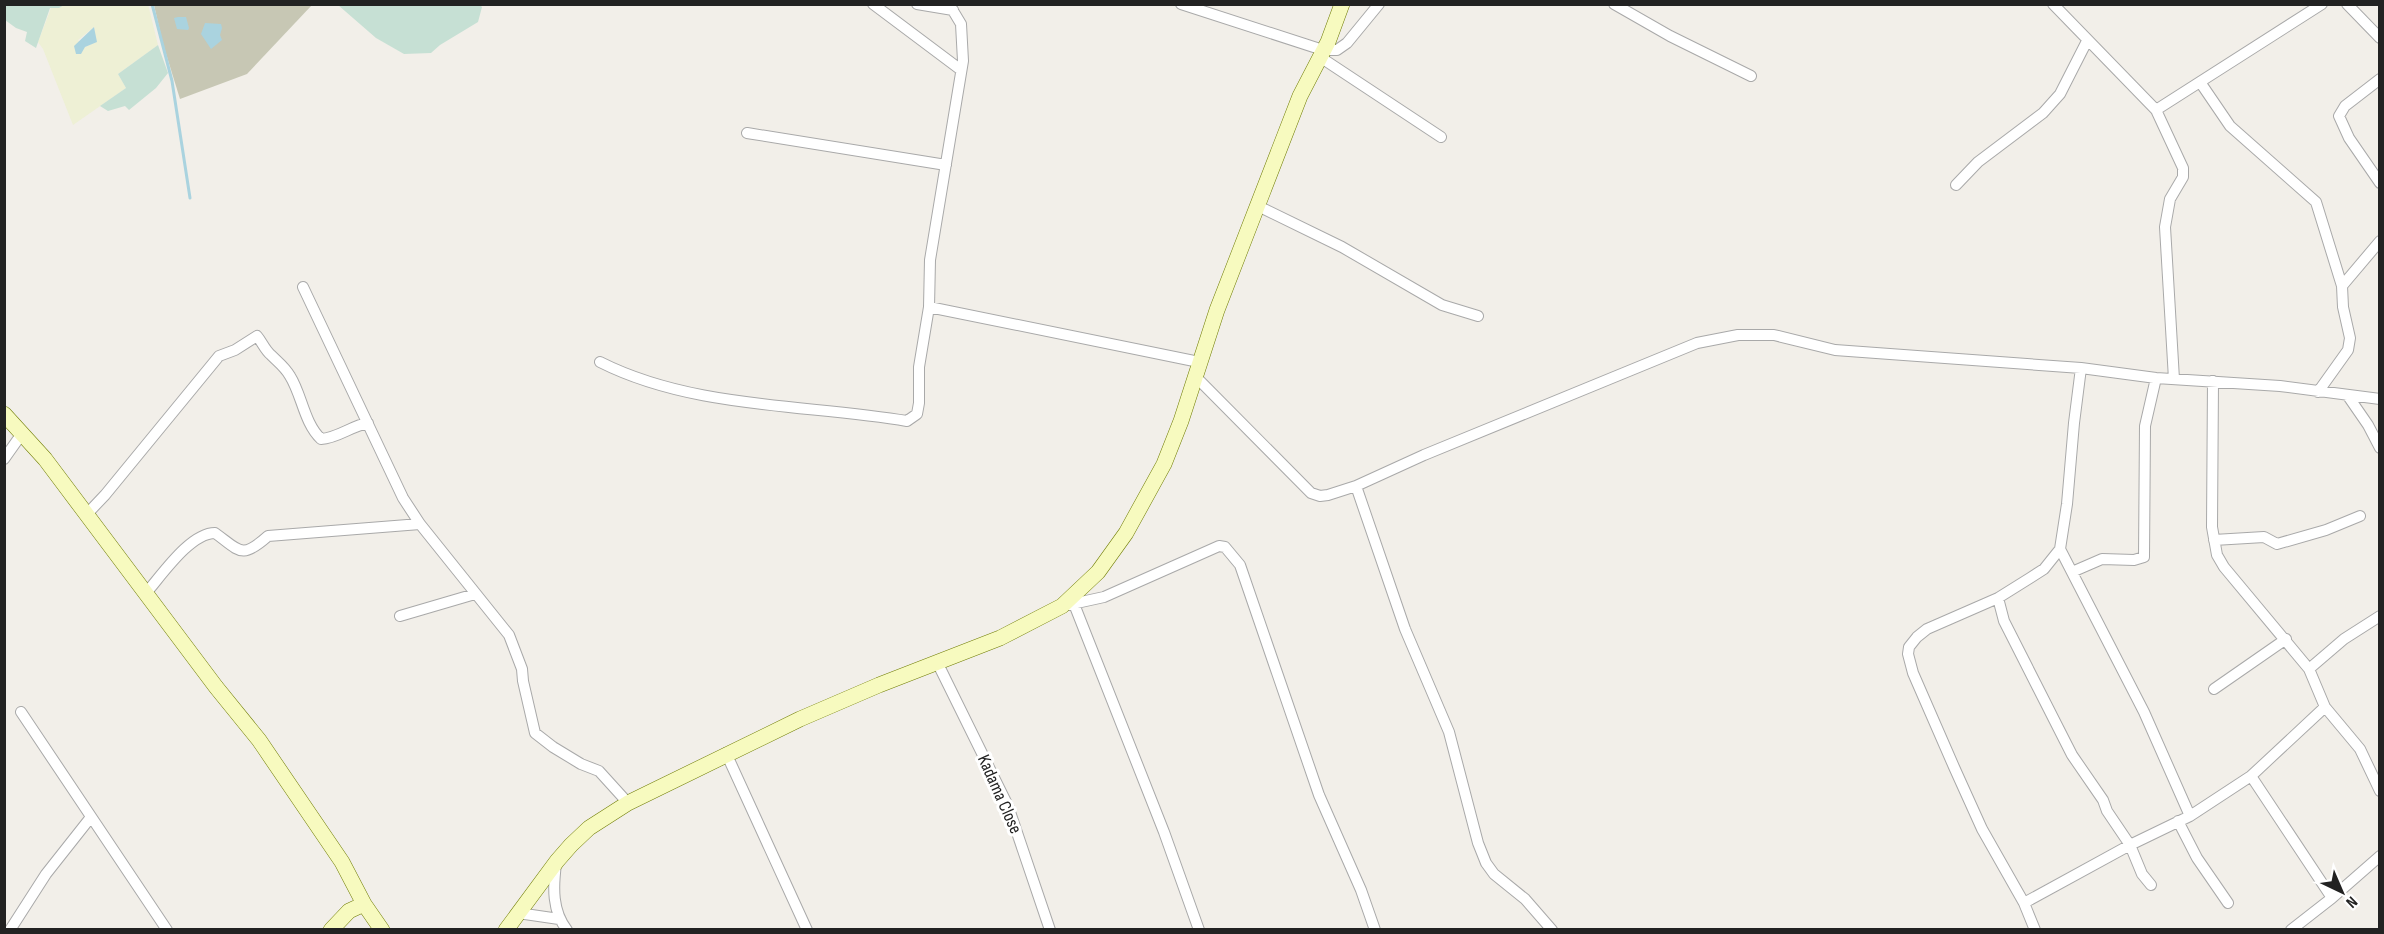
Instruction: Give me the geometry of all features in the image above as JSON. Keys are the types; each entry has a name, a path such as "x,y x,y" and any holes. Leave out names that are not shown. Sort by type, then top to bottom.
{"street":[{"path":"873,4 961,70"},
{"path":"600,362 625,375 714,396 907,421 917,414 919,367 928,307 930,260 961,70 963,42 955,9 917,4"},
{"path":"1181,4 1322,53 1441,136"},
{"path":"1068,605 1098,572 1126,533 1164,464 1197,369 1300,96 1322,53 1342,4"},
{"path":"1322,53 1337,50 1347,44 1379,4"},
{"path":"1614,4 1670,36 1751,76"},
{"path":"2053,4 2156,110 2184,172 2170,200 2165,227 2174,379"},
{"path":"2156,110 2322,4"},
{"path":"2347,4 2379,38"},
{"path":"1956,186 1978,162 2060,94 2087,41"},
{"path":"2379,79 2345,106 2339,116 2349,138 2379,183"},
{"path":"2200,82 2230,126 2316,201 2342,286 2343,307 2350,338 2348,350 2318,392"},
{"path":"747,133 946,165"},
{"path":"1258,206 1342,247 1442,304 1478,316"},
{"path":"2342,286 2379,241"},
{"path":"303,287 403,498 420,524 509,635 522,669 535,733 581,764 599,771 628,803"},
{"path":"928,307 1197,369 1311,493 1320,496 1356,486 1424,454 1697,344 1738,335 1774,334 1835,350 2081,368 2156,378 2213,381 2379,399"},
{"path":"87,514 219,356 235,350 257,336 270,355 278,360 290,376 312,427 321,439 332,438 357,425 368,423"},
{"path":"2035,930 2024,903 1982,829 1927,705 1908,654 1912,642 1928,629 1998,598 2044,569 2060,549 2081,368"},
{"path":"2072,572 2102,559 2134,560 2144,557 2145,426 2156,378"},
{"path":"2213,381 2212,498 2217,555 2224,567 2309,669 2325,707 2360,749 2379,791"},
{"path":"2348,396 2368,425 2379,448"},
{"path":"4,414 45,459 282,772 342,862 364,904 382,930"},
{"path":"4,459 21,435"},
{"path":"1356,486 1405,629 1449,732 1478,843 1486,863 1494,874 1525,899 1552,930"},
{"path":"2214,540 2264,537 2277,544 2326,531 2360,516"},
{"path":"146,593 177,556 205,533 215,533 236,551 242,551 256,547 268,536 420,524"},
{"path":"507,930 557,861 589,828 628,803 726,753 879,685 1000,638 1068,605 1104,597 1219,546 1225,547 1240,566 1319,795 1361,890 1375,930"},
{"path":"2060,549 2144,712 2190,816"},
{"path":"400,616 475,594"},
{"path":"1998,598 2004,621 2072,755 2103,800 2107,811 2130,845 2142,874 2151,885"},
{"path":"1068,605 1164,832 1199,930"},
{"path":"2309,669 2344,639 2379,616"},
{"path":"2214,689 2286,639"},
{"name":"Kadama Close","path":"938,664 1008,806 1050,930"},
{"path":"2024,903 2130,845 2190,816 2251,776 2325,707"},
{"path":"21,712 167,930"},
{"path":"726,753 807,930"},
{"path":"2251,776 2332,898"},
{"path":"10,930 46,874 91,817"},
{"path":"2178,821 2197,858 2228,903"},
{"path":"2291,930 2332,898 2379,856"},
{"path":"557,861 554,896 559,919 567,930"},
{"path":"331,930 349,911 364,904"},
{"path":"518,914 559,919"}],"shaded area":[{"path":"64,4 148,4 158,45 118,74 126,88 73,125 43,49 38,42 51,8 59,8","holes":["94,27 96,42 85,47 78,40"]},
{"path":"4,5 64,5 59,8 50,8 36,48 25,41 27,32 5,20"},
{"path":"154,5 312,5 247,74 180,99"},
{"path":"338,5 480,5 482,7 478,22 431,53 404,54 376,38"},
{"path":"158,45 168,73 156,88 129,110 125,106 108,111 100,106 126,88 118,74"}],"water":[{"path":"186,17 188,30 177,29 174,18"},
{"path":"205,23 221,24 222,28 220,35 222,40 211,49 201,34"},
{"path":"94,27 97,42 85,47 81,54 76,54 74,46"}],"waterway":[{"path":"152,4 172,81 190,198"}]}
